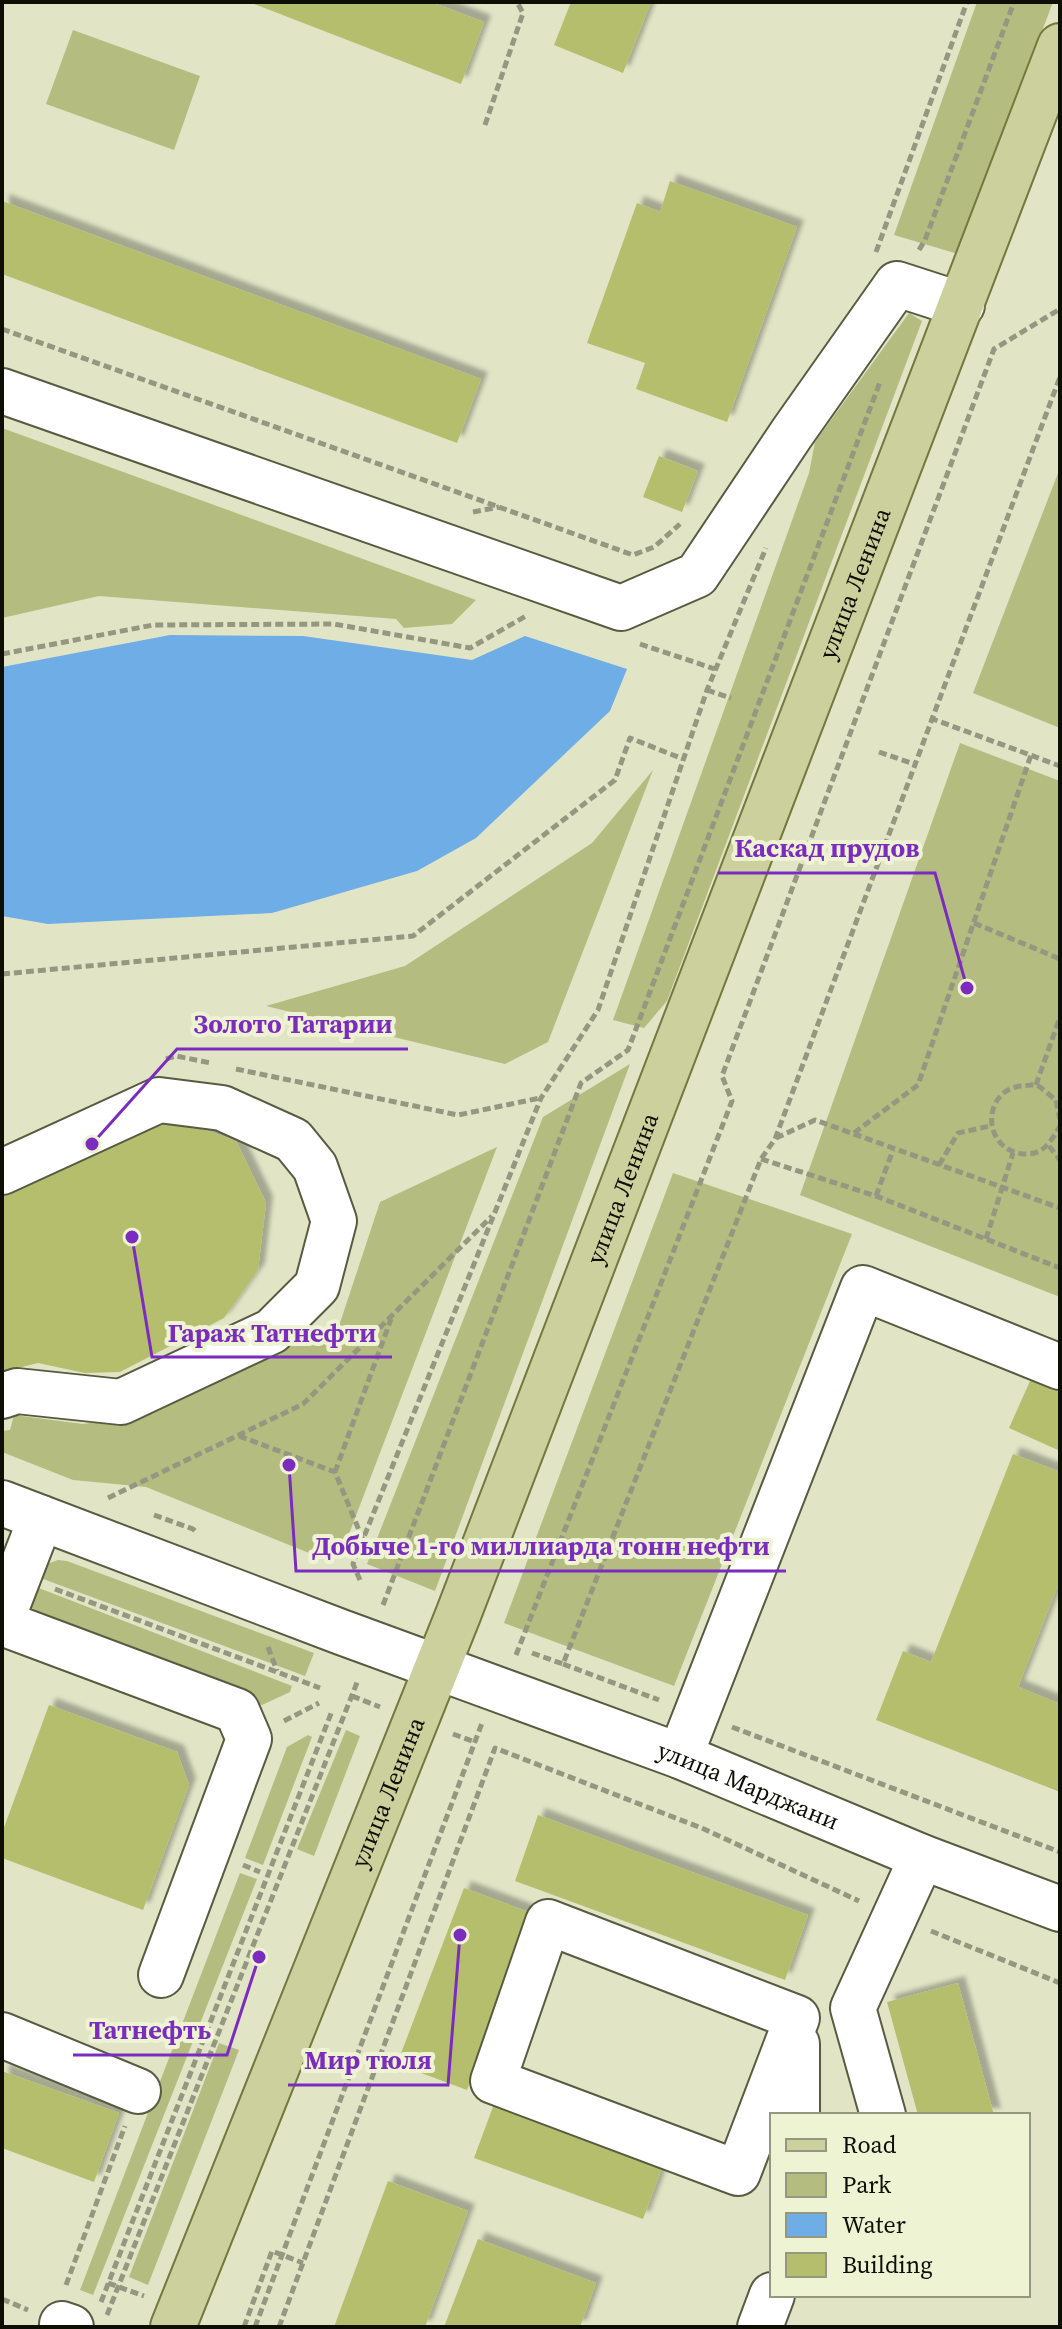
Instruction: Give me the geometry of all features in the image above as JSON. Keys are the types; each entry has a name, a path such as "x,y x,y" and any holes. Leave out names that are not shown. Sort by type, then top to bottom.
{"main road":[{"name":"улица Ленина","path":"173,2327 437,1667 1060,46"}],"street":[{"path":"2,391 621,608 697,575 792,433 886,269 962,305"},
{"path":"2,1172 159,1100 222,1108 293,1140 315,1167 334,1221 317,1286 272,1331 121,1402 17,1391 2,1396"},
{"path":"680,1756 863,1288 1060,1367"},
{"path":"22,1511 19,1576 2,1621 237,1711 249,1739 161,1975"},
{"name":"улица Марджани","path":"22,1511 680,1756 922,1857 1060,1909"},
{"path":"882,2113 853,2008 922,1857"},
{"path":"797,2018 738,2173 493,2081 548,1922 797,2018 853,2008"},
{"path":"797,2018 797,2113"},
{"path":"2,2035 138,2091"},
{"path":"760,2327 771,2297"}],"path":[{"path":"485,125 523,13 517,2"},
{"path":"886,269 967,2"},
{"path":"886,269 925,240 1014,2"},
{"path":"515,1658 732,1101 722,1076 994,349 1060,309"},
{"path":"2,329 633,555 654,547 681,523"},
{"path":"382,1609 581,1083 628,1050 884,372"},
{"path":"563,1664 761,1159 775,1139 1060,377"},
{"path":"360,1580 353,1564 541,1098 598,1010 707,690 768,543"},
{"path":"2,654 153,625 334,624 470,648 538,609"},
{"path":"626,639 715,669"},
{"path":"707,690 731,698"},
{"path":"930,718 1060,766"},
{"path":"2,974 413,936 615,780 630,738 683,759"},
{"path":"879,752 914,764"},
{"path":"854,1133 918,1085 1031,755"},
{"path":"974,923 1060,959"},
{"path":"1036,1085 1060,1017"},
{"path":"1036,1085 1056,1100 1060,1123 1049,1146 1032,1154 1013,1153 998,1142 990,1126 994,1102 1012,1086 1036,1085"},
{"path":"775,1139 815,1120 1060,1208"},
{"path":"939,1165 958,1133 990,1126"},
{"path":"1049,1146 1060,1160"},
{"path":"876,1196 893,1150"},
{"path":"986,1239 1013,1153"},
{"path":"761,1159 876,1196 1060,1268"},
{"path":"108,1498 303,1404 494,1215"},
{"path":"363,1540 335,1472 392,1316"},
{"path":"238,1436 335,1472"},
{"path":"19,1576 320,1688"},
{"path":"532,1653 1060,1852"},
{"path":"79,2317 272,1892 359,1677"},
{"path":"275,1726 319,1703"},
{"path":"79,2317 332,1711"},
{"path":"255,2327 475,1742"},
{"path":"279,2327 495,1748 704,1829 893,1917 1060,1983"},
{"path":"243,1865 260,1872"},
{"path":"79,2317 138,2091"},
{"path":"244,2327 272,2251 303,2263"}],"green space":[{"path":"977,2 1053,2 958,254 894,235"},
{"path":"73,30 200,76 174,150 46,104"},
{"path":"909,313 922,321 667,1001 644,1028 613,1020 809,473 815,442"},
{"path":"2,428 476,600 452,624 404,628 396,619 99,596 2,618"},
{"path":"1060,468 1060,728 973,693"},
{"path":"960,743 1060,781 1060,1297 800,1195"},
{"path":"653,770 548,1042 505,1064 266,1006 405,966 592,843"},
{"path":"630,1064 435,1591 367,1564 543,1117"},
{"path":"497,1147 344,1547 314,1555 146,1487 73,1480 2,1452 2,1431 10,1430 14,1415 83,1424 154,1413 340,1323 380,1202"},
{"path":"673,1173 852,1234 674,1686 504,1623"},
{"path":"58,1560 314,1653 305,1676 35,1576 41,1566"},
{"path":"31,1585 292,1686 290,1692 262,1705 43,1617 30,1606"},
{"path":"346,1730 360,1736 314,1856 297,1849"},
{"path":"308,1735 312,1737 263,1865 245,1858 287,1747"},
{"path":"240,1873 257,1879 93,2295 80,2290"},
{"path":"219,2043 239,2050 148,2285 129,2277"}],"water":[{"path":"170,635 303,636 472,660 525,636 627,669 610,711 476,838 417,871 272,913 48,924 2,916 2,667"}],"building":[{"path":"249,2 431,2 484,22 461,84"},
{"path":"571,2 651,2 623,73 554,45"},
{"path":"670,181 797,227 727,422 636,389 645,363 587,343 637,203 660,212"},
{"path":"2,201 481,379 457,443 2,274"},
{"path":"659,456 698,471 682,512 643,497"},
{"path":"157,1113 236,1141 266,1203 258,1270 224,1318 120,1372 85,1373 38,1363 2,1372 2,1193"},
{"path":"1035,1370 1060,1382 1060,1451 1009,1428"},
{"path":"1013,1454 1060,1472 1060,1580 1018,1687 1060,1704 1060,1792 876,1720 903,1651 931,1662"},
{"path":"49,1705 177,1752 189,1785 143,1910 2,1858 2,1833"},
{"path":"538,1815 808,1915 785,1980 515,1881"},
{"path":"464,1888 534,1914 467,2090 397,2064"},
{"path":"958,1983 993,2113 917,2113 887,2002"},
{"path":"2,2071 119,2113 94,2182 2,2148"},
{"path":"497,2096 666,2157 643,2219 474,2158"},
{"path":"388,2181 468,2211 425,2327 334,2327"},
{"path":"478,2239 596,2283 580,2327 444,2327"}],"place":[{"name":"Каскад прудов","path":"967,988"},
{"name":"Золото Татарии","path":"92,1144"},
{"name":"Гараж Татнефти","path":"132,1237"},
{"name":"Добыче 1-го миллиарда тонн нефти","path":"289,1465"},
{"name":"Мир тюля","path":"460,1935"},
{"name":"Татнефть","path":"259,1957"}]}
